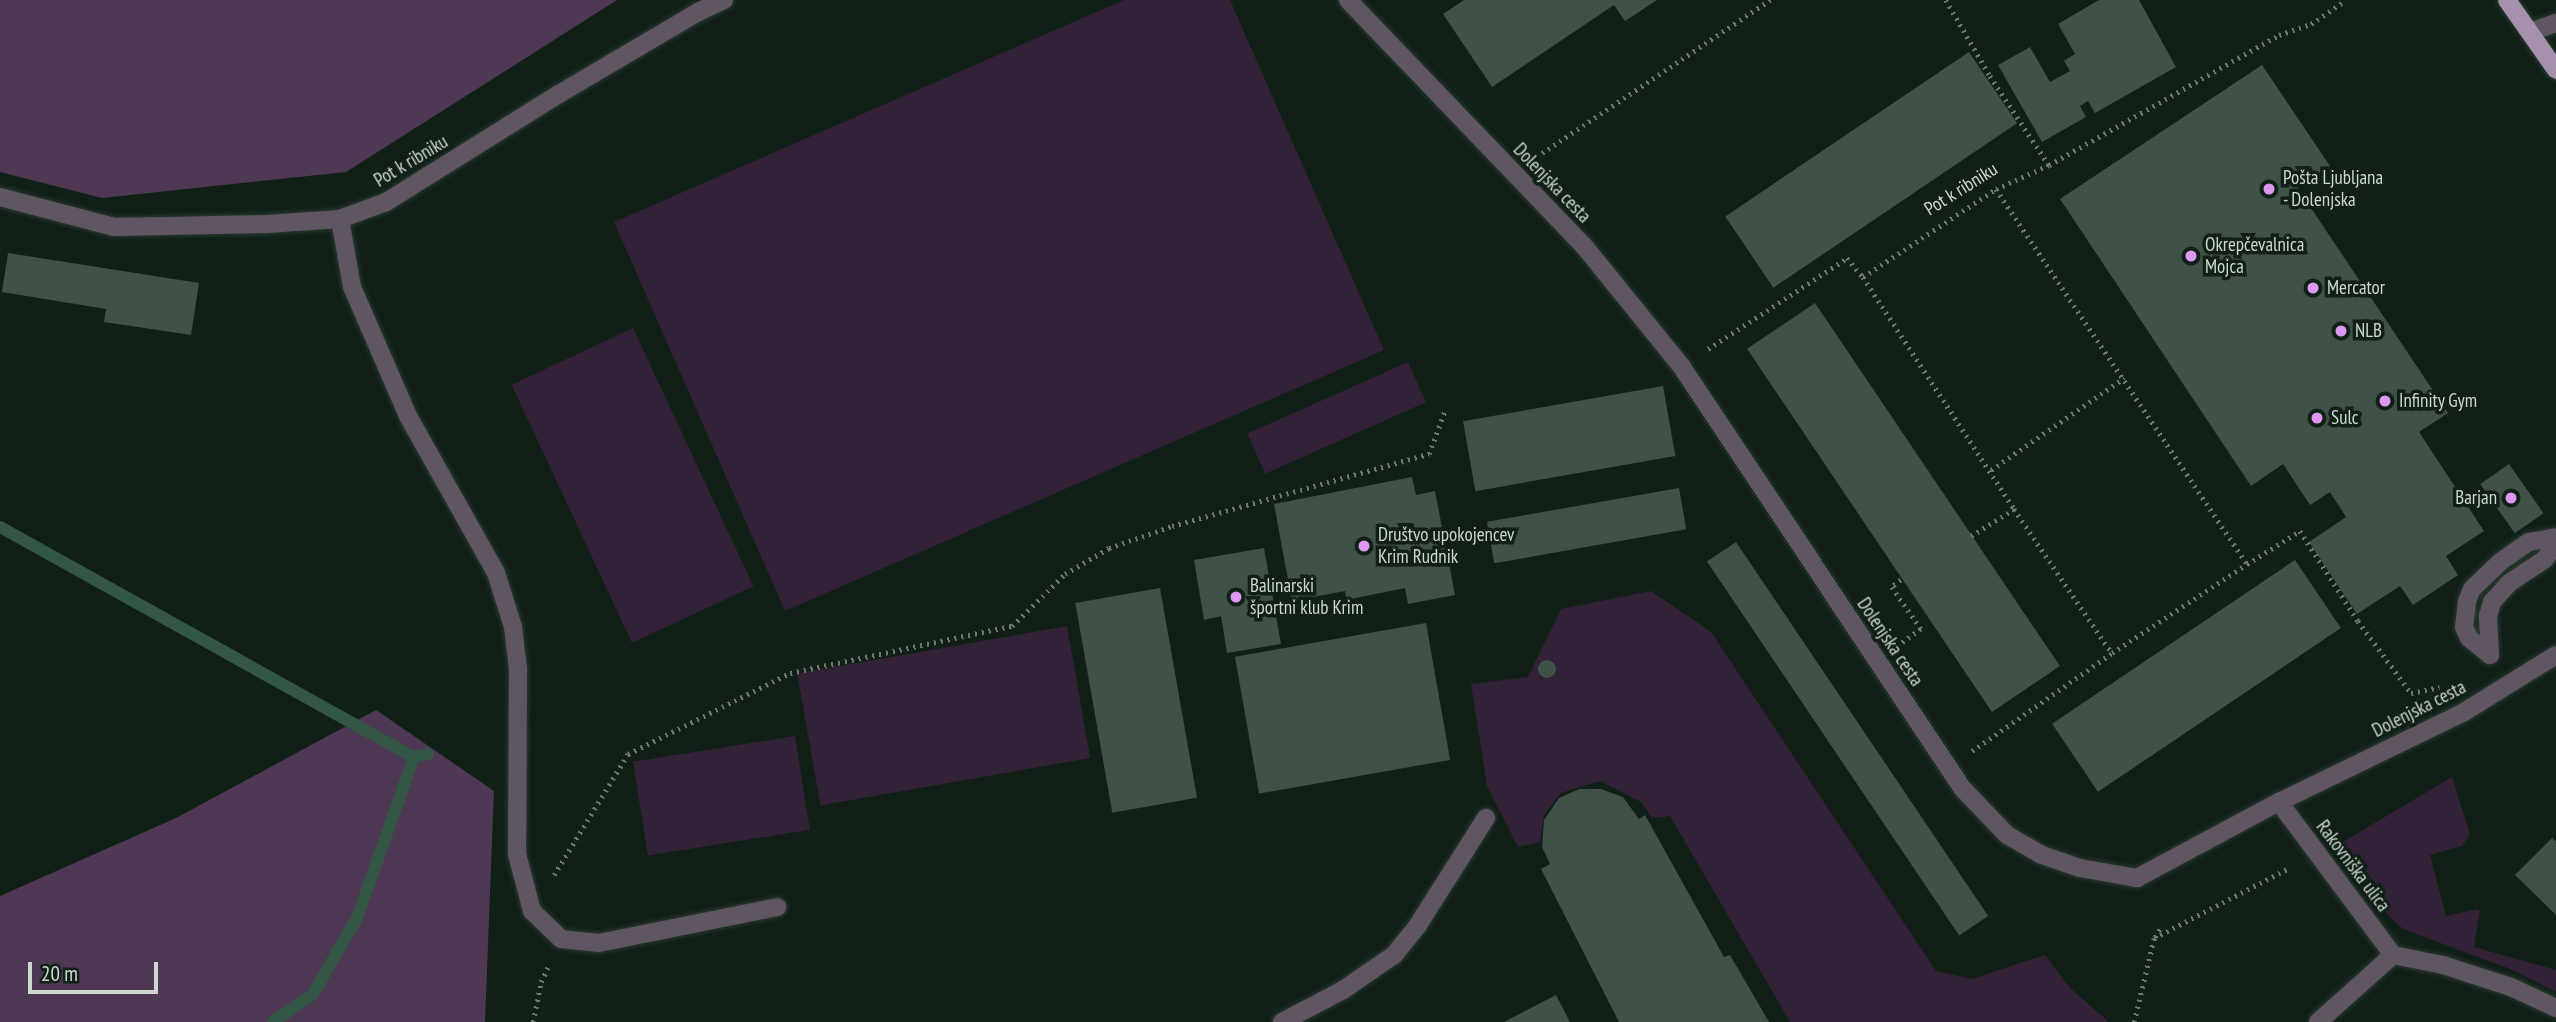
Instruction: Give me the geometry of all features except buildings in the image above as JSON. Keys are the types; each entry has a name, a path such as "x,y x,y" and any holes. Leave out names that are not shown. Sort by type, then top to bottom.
{"main road":[{"path":"2507,0 2556,70"}],"street":[{"name":"Pot k ribniku","path":"0,197 114,227 267,224 340,219 386,202 559,94 698,12 724,0"},
{"name":"Dolenjska cesta","path":"1348,0 1584,246 1682,368 1962,788 2007,835 2042,855 2080,868 2137,878 2279,802 2464,712 2556,655"},
{"path":"2529,32 2556,23"},
{"path":"340,219 352,287 408,416 496,573 513,626 517,669 517,854 532,911 561,939 598,943 777,907"},
{"path":"2556,537 2529,542 2500,562 2472,589 2467,601 2465,627 2469,638 2490,655 2488,616 2492,602 2510,583 2545,559 2556,543"},
{"name":"Rakovniška ulica","path":"2279,802 2393,955"},
{"path":"1282,1022 1343,990 1394,955 1418,925 1486,818"},
{"path":"2318,1022 2393,955 2443,965 2511,987 2556,1008"}],"path":[{"path":"1542,153 1770,0"},
{"path":"1946,0 1990,76 2049,165"},
{"name":"Pot k ribniku","path":"1863,277 1996,189 2049,165 2280,35 2311,24 2346,0"},
{"path":"1996,189 2247,564"},
{"path":"1682,368 1847,258 1863,277 2014,509 2112,653"},
{"path":"1991,470 2124,379"},
{"path":"532,911 628,754 790,673 1012,626 1066,574 1109,548 1172,526 1429,454 1446,410"},
{"path":"1970,536 2014,509"},
{"path":"1962,788 1971,752 2112,653 2300,531 2358,621 2411,693 2445,686"},
{"path":"1901,580 1892,587 1921,629 1901,644"},
{"path":"2154,938 2285,869"},
{"path":"2134,1022 2154,938 2162,926"},
{"path":"533,1022 541,982 561,939"}],"shaded area":[{"path":"0,0 617,0 346,172 102,198 0,172"},
{"path":"1124,0 1230,0 1384,350 785,611 614,222"},
{"path":"633,328 753,586 632,643 512,385"},
{"path":"1408,362 1426,402 1265,474 1247,434"},
{"path":"1651,591 1711,632 1936,971 1972,979 2045,955 2069,987 2109,1022 1790,1022 1670,816 1652,818 1641,802 1600,781 1561,793 1544,815 1540,842 1518,847 1487,786 1471,684 1528,677 1561,609"},
{"path":"1067,626 1090,758 820,806 797,674"},
{"path":"376,710 494,791 485,1022 0,1022 0,896 176,818"},
{"path":"795,736 810,830 648,855 633,762"},
{"path":"2452,777 2470,834 2462,846 2430,855 2446,916 2477,909 2480,911 2474,947 2556,970 2556,992 2510,969 2403,929 2389,916 2336,846"}],"waterway":[{"path":"0,527 414,757"},
{"path":"273,1022 313,994 357,918 414,757 428,754"}],"place":[{"name":"Pošta Ljubljana - Dolenjska","path":"2269,189"},
{"name":"Okrepčevalnica Mojca","path":"2191,256"},
{"name":"Mercator","path":"2313,288"},
{"name":"NLB","path":"2341,331"},
{"name":"Infinity Gym","path":"2385,401"},
{"name":"Sulc","path":"2317,418"},
{"name":"Barjan","path":"2511,498"},
{"name":"Društvo upokojencev Krim Rudnik","path":"1364,546"},
{"name":"Balinarski športni klub Krim","path":"1236,597"}]}
